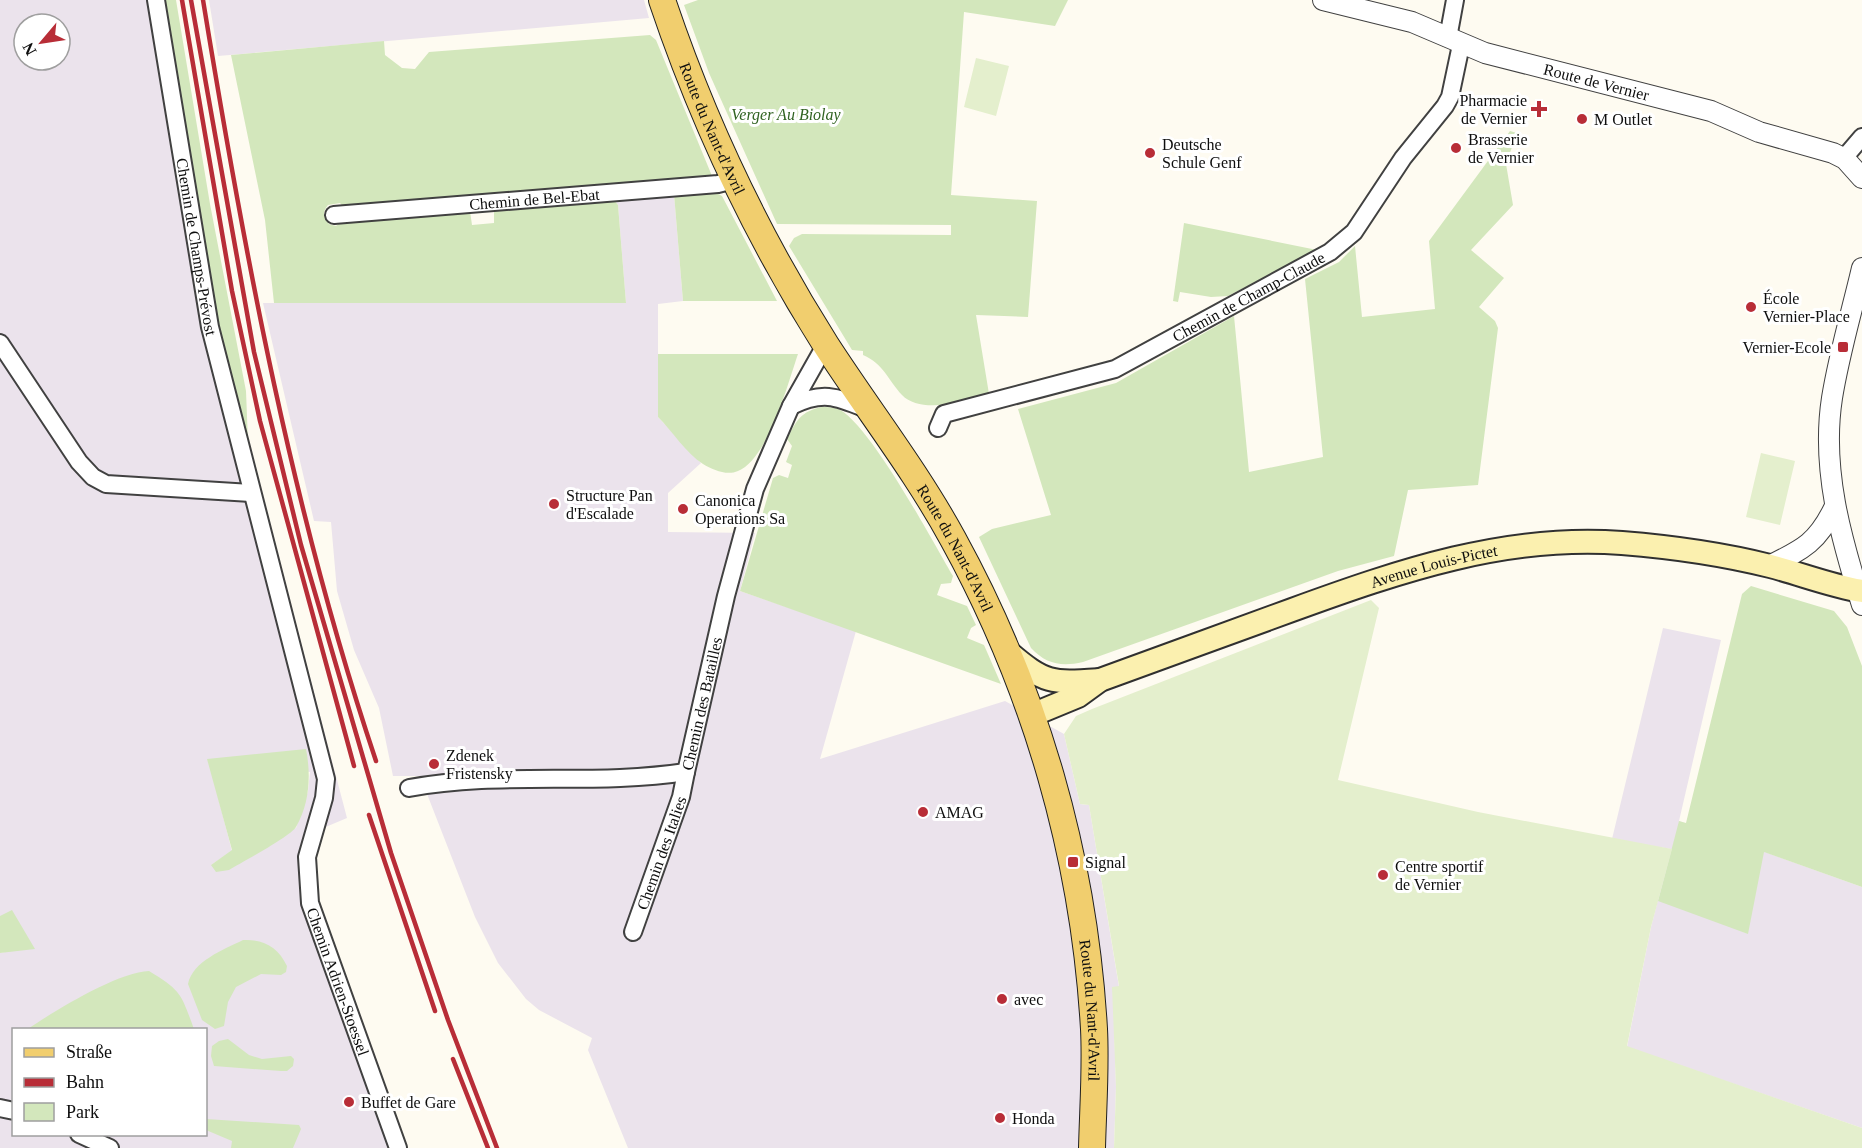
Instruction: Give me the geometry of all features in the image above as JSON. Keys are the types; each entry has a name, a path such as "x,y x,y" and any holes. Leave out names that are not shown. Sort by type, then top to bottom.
{"main road":[{"name":"Route du Nant-d'Avril","path":"663,0 687,72 734,180 767,245 826,344 931,501 953,538 1008,652 1032,715 1062,813 1086,938 1094,1033 1092,1148"},
{"name":"Avenue Louis-Pictet","path":"1032,715 1078,696 1101,680 1371,581 1442,560 1499,549 1559,544 1620,543 1680,549 1769,566 1861,595"},
{"path":"1008,652 1031,672 1050,681 1101,680"}],"street":[{"name":"Chemin de Champs-Prévost","path":"156,0 202,292 251,493 324,770 326,789 320,813"},
{"name":"Route de Vernier","path":"1323,0 1412,22 1485,53 1685,103 1758,132 1822,148 1844,158 1862,178"},
{"path":"1455,0 1455,41"},
{"name":"Chemin de Champ-Claude","path":"938,428 944,414 1115,369 1330,252 1354,232 1403,158 1445,105 1449,97 1455,41"},
{"path":"1844,158 1862,137"},
{"name":"Chemin de Bel-Ebat","path":"334,215 718,184 734,180"},
{"path":"1861,595 1843,544 1830,471 1832,398 1862,268"},
{"path":"0,343 79,462 93,477 106,484 251,493"},
{"name":"Chemin des Batailles","path":"409,788 450,780 651,777 686,772 726,596 755,489 791,406 826,344"},
{"path":"791,406 806,398 825,395 870,411"},
{"path":"1769,566 1812,542 1821,534 1835,506"},
{"name":"Chemin des Italies","path":"633,932 681,797 686,772"},
{"name":"Chemin Adrien-Stoessel","path":"320,813 307,857 310,903 398,1148"},
{"path":"83,1136 110,1148"}],"shaded area":[{"path":"0,0 163,0 229,369 347,818 309,834 321,918 406,1148 0,1148 0,953 5,952 0,943","holes":["208,759 310,772 308,791 296,828 211,865 232,851"]},
{"path":"209,0 644,0 649,18 218,56"},
{"path":"674,194 683,301 658,304 658,417 701,463 668,493 668,532 755,533 740,591 856,631 820,759 1005,701 1064,734 1080,804 1089,805 1119,987 1113,987 1116,1087 1114,1148 628,1148 588,1050 592,1038 539,1010 526,999 498,963 475,917 420,776 393,776 379,708 354,650 337,591 331,522 314,521 263,303 626,303 618,205 614,200"},
{"path":"1663,628 1721,640 1679,821 1862,887 1862,1128 1627,1047 1651,927 1671,849 1612,839"}],"green space":[{"path":"163,0 176,0 210,204 246,391 248,442 211,296"},
{"name":"Verger Au Biolay","path":"698,0 1068,0 1055,26 964,12 951,195 1037,201 1028,317 976,315 989,394 944,405 920,404 910,401 902,395 876,363 863,355 863,351 852,350 789,246 794,238 802,234 951,235 951,225 777,224 709,73 684,5"},
{"path":"650,35 656,40 712,176 708,181 345,209 340,203 328,205 324,212 324,217 329,224 336,226 343,220 470,211 472,225 494,223 494,210 614,200 618,205 626,303 274,303 265,220 231,55 384,41 385,55 402,68 415,69 429,52"},
{"path":"976,58 1009,66 996,116 964,107"},
{"path":"1510,131 1517,133 1506,164 1513,205 1471,250 1504,278 1479,307 1495,321 1498,328 1478,485 1408,490 1394,556 1338,571 1083,662 1061,664 1042,658 1031,648 979,537 992,529 1051,515 1018,409 1116,383 1234,316 1249,472 1323,457 1305,279 1339,262 1355,246 1362,317 1435,309 1429,241"},
{"path":"713,191 722,196 777,301 683,301 674,194"},
{"path":"1184,223 1317,250 1228,296 1211,297 1180,292 1178,302 1173,301"},
{"path":"658,354 798,354 776,419 759,452 749,464 738,471 729,473 707,466 691,454 658,417"},
{"path":"822,407 836,408 849,417 882,457 953,576 951,583 941,584 937,595 967,606 976,625 971,628 967,638 984,645 1001,684 740,591 773,478 779,475 788,478 792,465 786,462 792,446 787,439 804,414"},
{"path":"1761,453 1795,461 1780,525 1746,517"},
{"path":"1751,586 1834,611 1847,627 1862,666 1862,887 1764,852 1748,934 1658,901 1679,821 1686,823 1742,594"},
{"name":"Centre sportif de Vernier","path":"1371,600 1379,608 1338,780 1478,812 1672,849 1651,927 1627,1046 1862,1128 1862,1148 1114,1148 1116,1087 1112,987 1119,986 1089,805 1080,804 1064,734 1076,716 1092,709"},
{"path":"306,749 309,768 307,798 296,827 276,843 229,870 216,872 211,865 232,850 207,759"},
{"path":"12,910 35,949 0,953 0,916"},
{"path":"243,940 270,945 283,959 287,966 286,972 281,975 261,974 236,987 228,1002 224,1026 215,1029 202,1020 188,984 191,976 202,963"},
{"path":"149,971 174,989 183,1001 194,1028 30,1028 104,985 136,973"},
{"path":"228,1039 249,1055 262,1059 291,1056 294,1059 293,1066 287,1071 281,1071 214,1066 211,1056 212,1046"},
{"path":"207,1119 299,1125 301,1129 293,1148 231,1148 232,1141 207,1130"}],"railway":[{"path":"182,0 232,291 260,421 354,766"},
{"path":"191,0 254,352 301,545 391,853 448,1020 497,1148"},
{"path":"203,0 236,193 274,384 320,574 346,668 376,761"},
{"path":"369,815 435,1011"},
{"path":"453,1059 488,1148"}],"place":[{"name":"Pharmacie de Vernier","path":"1539,109"},
{"name":"M Outlet","path":"1582,119"},
{"name":"Brasserie de Vernier","path":"1456,148"},
{"name":"Deutsche Schule Genf","path":"1150,153"},
{"name":"École Vernier-Place","path":"1751,307"},
{"name":"Vernier-Ecole","path":"1843,347"},
{"name":"Structure Pan d'Escalade","path":"554,504"},
{"name":"Canonica Operations Sa","path":"683,509"},
{"name":"Zdenek Fristensky","path":"434,764"},
{"name":"AMAG","path":"923,812"},
{"name":"Signal","path":"1073,862"},
{"name":"Centre sportif de Vernier","path":"1383,875"},
{"name":"avec","path":"1002,999"},
{"name":"Buffet de Gare","path":"349,1102"},
{"name":"Honda","path":"1000,1118"}]}
